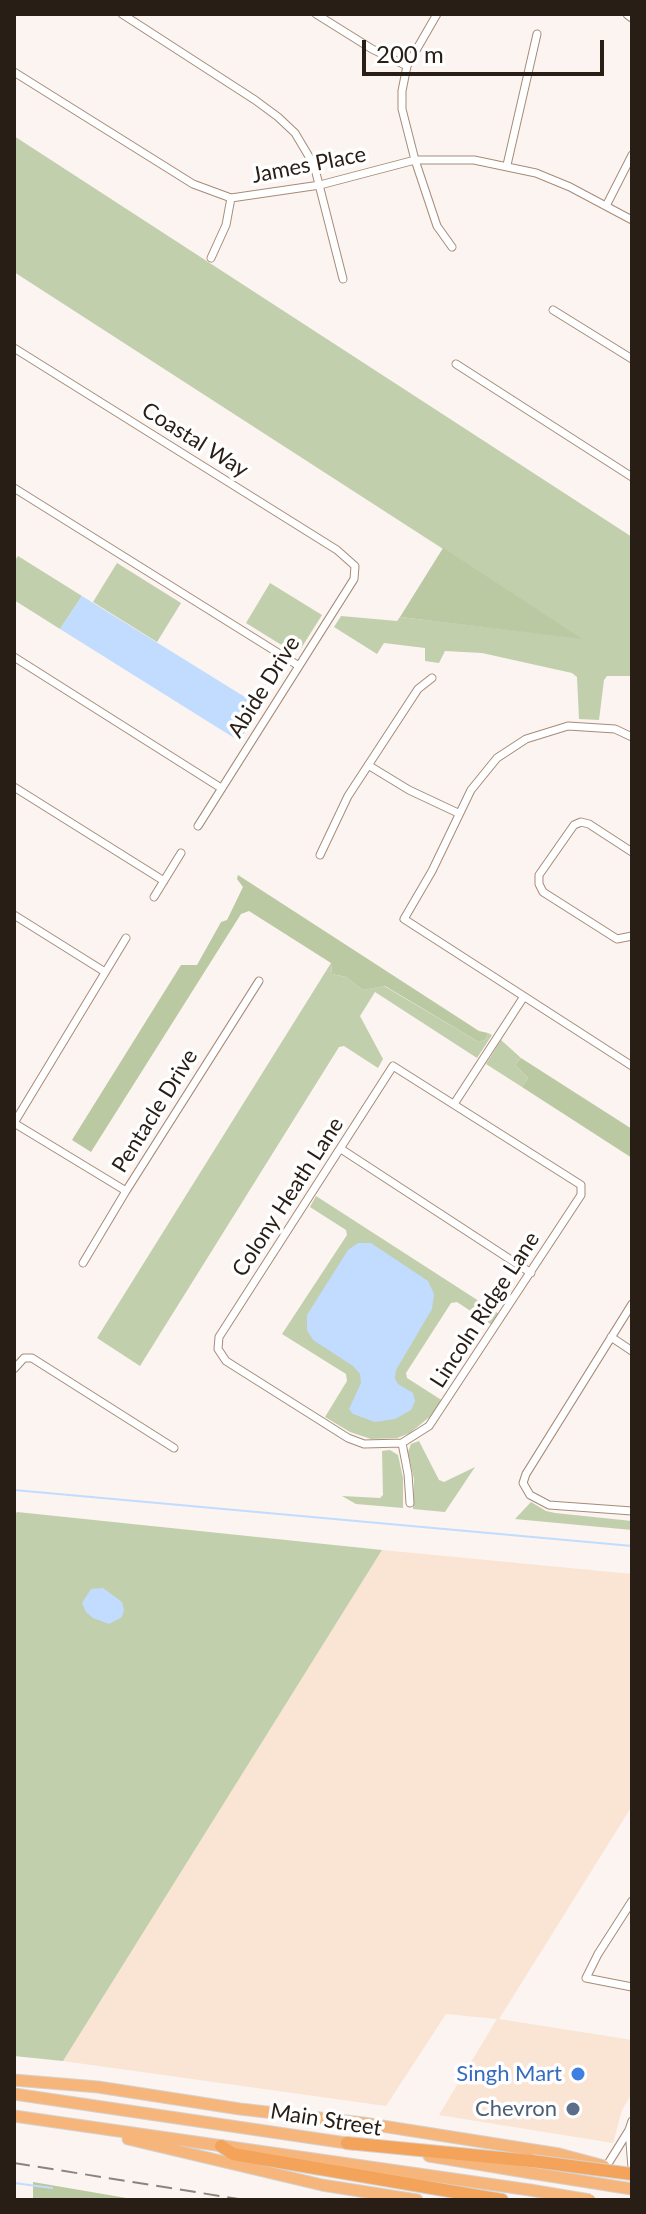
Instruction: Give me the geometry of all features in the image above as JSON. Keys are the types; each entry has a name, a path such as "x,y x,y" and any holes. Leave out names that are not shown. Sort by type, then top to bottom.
{"highway":[{"path":"14,2080 98,2087 240,2109 363,2123 559,2154 632,2171"},
{"name":"Main Street","path":"14,2094 347,2143"},
{"name":"Main Street","path":"14,2116 590,2200"},
{"path":"53,2122 322,2185 417,2200"},
{"path":"347,2143 532,2167 632,2189"},
{"path":"221,2146 233,2154 502,2200"},
{"path":"575,2200 583,2170 590,2166 604,2166"},
{"path":"532,2167 632,2171"}],"street":[{"path":"122,14 278,117 303,144 320,185 343,279"},
{"path":"316,14 372,49 407,66"},
{"path":"437,14 407,66 402,109 437,226 452,247"},
{"path":"507,165 537,34"},
{"name":"James Place","path":"14,72 193,184 231,198 320,185 415,160 474,160 536,173 632,220"},
{"path":"606,206 632,155"},
{"path":"211,258 226,225 231,198"},
{"path":"553,310 632,359"},
{"name":"Coastal Way","path":"14,348 337,550 355,566"},
{"path":"456,364 632,477"},
{"path":"14,488 299,666"},
{"name":"Abide Drive","path":"198,826 354,579 355,566"},
{"path":"14,657 221,788"},
{"path":"320,855 332,826 368,765 418,689 432,678"},
{"path":"632,737 615,729 568,726 526,739 497,758 471,790 432,871 404,919 632,1066"},
{"path":"368,765 409,790 458,813"},
{"path":"14,787 164,881"},
{"path":"632,852 581,822 574,825 539,875 543,892 617,939 632,936"},
{"path":"154,897 181,853"},
{"path":"14,915 105,972"},
{"path":"126,938 14,1123 126,1191"},
{"name":"Pentacle Drive","path":"83,1263 259,981"},
{"path":"454,1104 523,998"},
{"name":"Colony Heath Lane","path":"402,1443 364,1444 348,1438 226,1361 218,1349 219,1337 393,1066 454,1104"},
{"name":"Lincoln Ridge Lane","path":"402,1443 429,1426 581,1195 581,1185 454,1104"},
{"path":"341,1149 531,1273"},
{"path":"632,1304 523,1483 530,1495 549,1505 632,1511"},
{"path":"611,1337 632,1351"},
{"path":"14,1369 24,1358 32,1358 174,1448"},
{"path":"402,1443 410,1503"},
{"path":"632,1901 586,1978 632,1987"},
{"path":"604,2166 632,2121"},
{"path":"629,2130 632,2171"}],"shaded area":[{"path":"382,1550 632,1574 632,1806 499,2019 632,2040 632,2093 622,2110 613,2143 439,2115 497,2019 446,2014 386,2106 63,2061"}],"green space":[{"path":"14,136 632,537 632,676 607,676 604,680 599,720 579,719 577,677 572,673 482,653 445,651 439,663 425,661 425,648 384,643 377,654 334,627 341,616 397,621 400,617 581,638 14,272"},
{"path":"443,548 583,639 400,617"},
{"path":"18,556 82,596 60,629 14,600 14,562"},
{"path":"117,563 181,603 157,642 93,602"},
{"path":"270,583 322,615 300,650 294,652 288,649 246,623"},
{"path":"238,875 479,1031 488,1033 485,1040 479,1042 385,986 363,990 346,977 332,974 331,963 249,911 241,914 91,1152 72,1140 181,965 197,965 221,922 227,920 243,887 237,879"},
{"path":"331,963 332,974 346,977 363,990 384,986 479,1042 485,1040 488,1033 492,1035 477,1058 375,992 360,1016 383,1059 378,1068 344,1046 339,1047 140,1366 97,1338"},
{"path":"501,1040 521,1058 515,1065 528,1078 522,1087 486,1064"},
{"path":"521,1058 632,1129 632,1158 522,1087 528,1078 515,1065"},
{"path":"316,1196 499,1314 492,1325 457,1302 451,1303 406,1373 407,1378 443,1401 410,1433 397,1438 371,1439 350,1432 325,1417 347,1381 346,1374 282,1334 347,1235 346,1230 310,1207"},
{"path":"419,1441 439,1480 444,1482 475,1467 445,1512 413,1509 414,1479 408,1452 411,1444"},
{"path":"390,1450 398,1455 403,1478 403,1508 356,1504 342,1496 380,1498 383,1495 382,1451"},
{"path":"531,1502 555,1513 632,1521 632,1530 515,1519"},
{"path":"17,1512 382,1550 63,2061 14,2056 14,1516"},
{"path":"33,2182 138,2200 33,2200"}],"water":[{"path":"82,596 261,707 239,741 60,629"},
{"path":"358,1243 371,1243 428,1281 434,1294 432,1309 396,1370 398,1384 413,1393 415,1401 411,1410 395,1419 375,1422 353,1414 349,1409 361,1383 360,1374 313,1340 307,1330 307,1315 348,1250"},
{"path":"103,1588 122,1602 124,1610 122,1617 109,1624 93,1618 82,1603 91,1589"}],"waterway":[{"path":"14,1490 632,1546"},
{"path":"14,2183 52,2188"}],"railway":[{"path":"14,2163 245,2200"}],"place":[{"name":"Singh Mart","path":"578,2074"},
{"name":"Chevron","path":"573,2109"}]}
